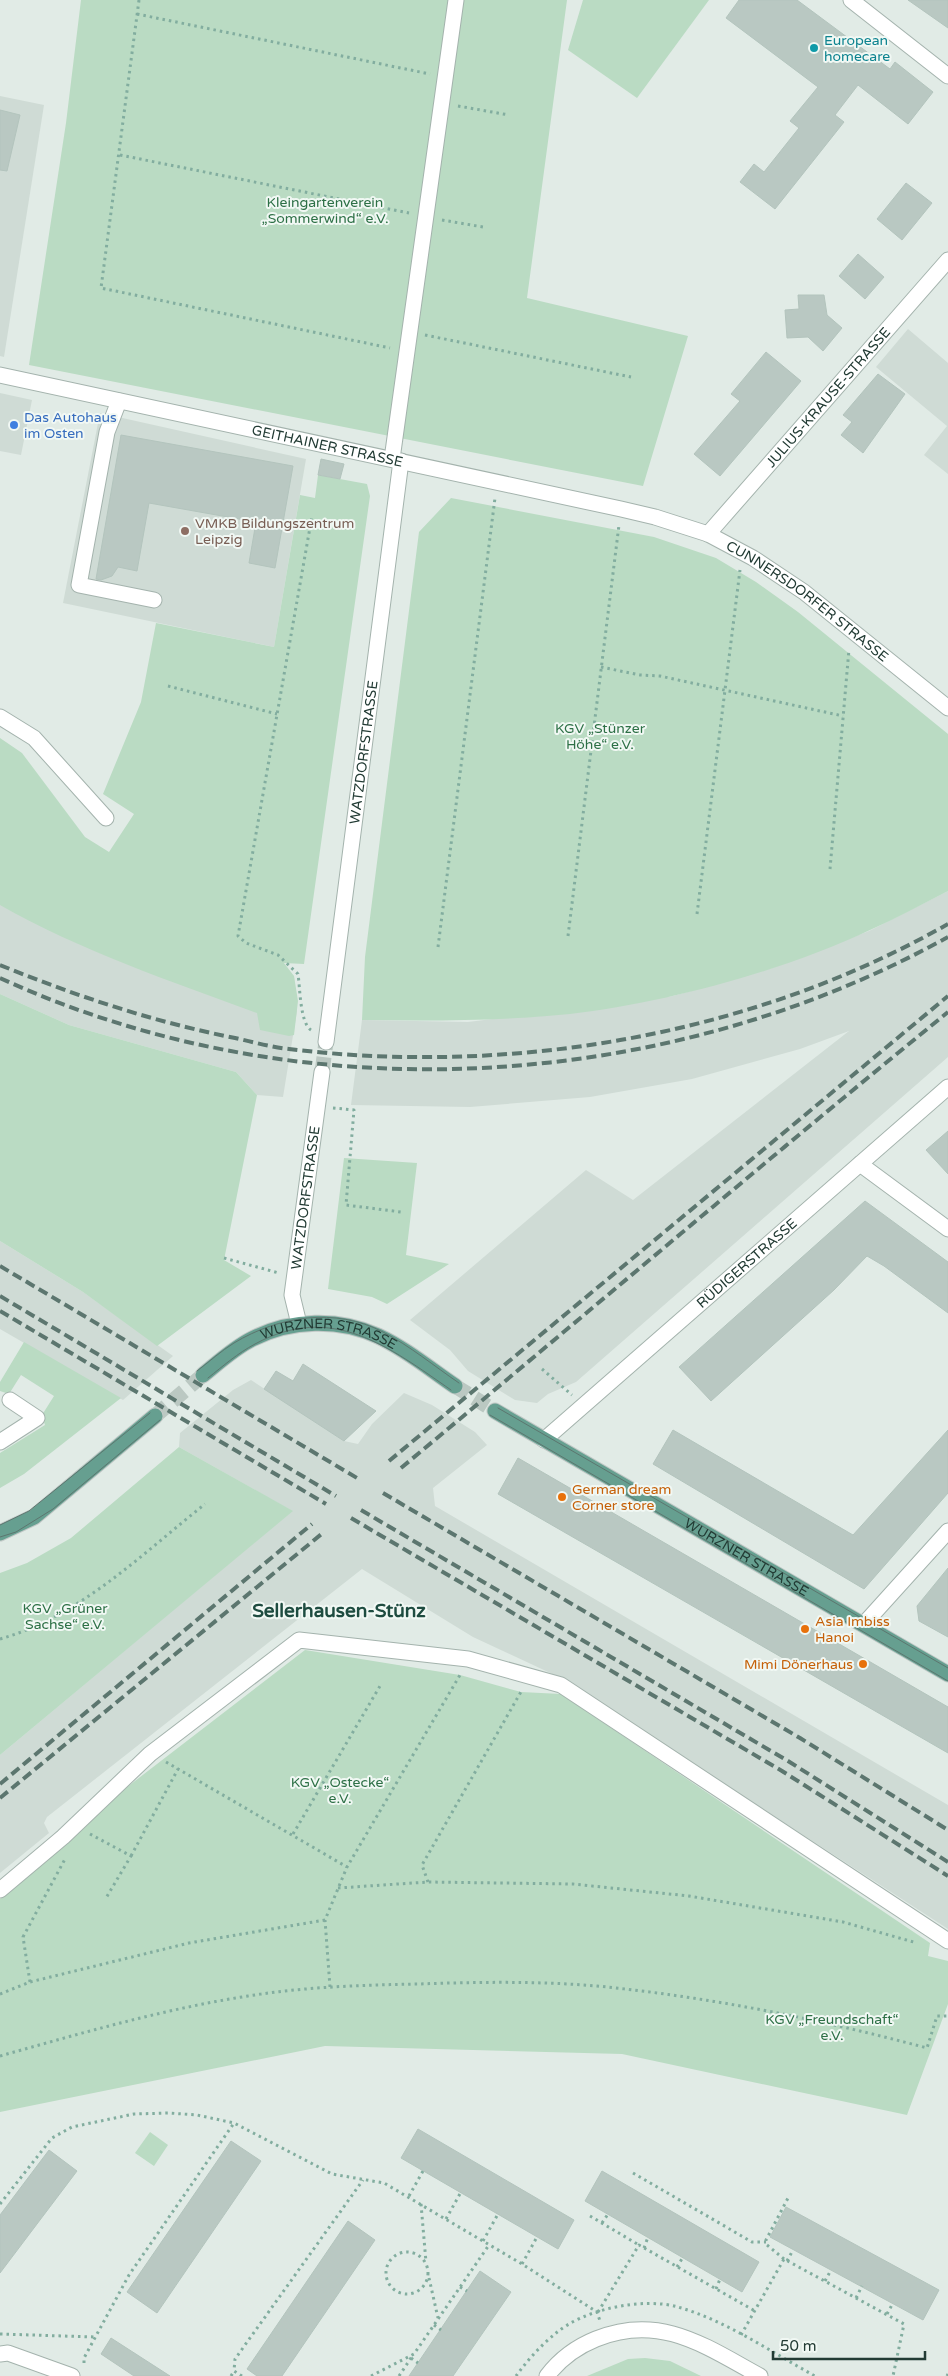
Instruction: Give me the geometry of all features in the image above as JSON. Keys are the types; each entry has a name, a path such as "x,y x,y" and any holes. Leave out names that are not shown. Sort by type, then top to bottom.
{"main road":[{"name":"WURZNER STRASSE","path":"203,1375 235,1349 254,1338 299,1324 318,1323 358,1328 378,1336 455,1386"},
{"name":"WURZNER STRASSE","path":"494,1411 948,1674"},
{"path":"0,1533 34,1517 155,1416"}],"street":[{"name":"WATZDORFSTRASSE","path":"326,1042 397,460 410,331 456,0"},
{"path":"856,1 948,76"},
{"name":"JULIUS-KRAUSE-STRASSE","path":"708,534 948,260"},
{"name":"GEITHAINER STRASSE","path":"0,375 655,517"},
{"path":"119,401 107,432 79,585 154,600"},
{"name":"CUNNERSDORFER STRASSE","path":"655,517 708,534 742,552 804,592 948,708"},
{"path":"0,717 34,738 106,818"},
{"name":"WATZDORFSTRASSE","path":"299,1324 292,1295 322,1072"},
{"name":"RÜDIGERSTRASSE","path":"544,1440 948,1087"},
{"path":"860,1164 948,1229"},
{"path":"0,1442 37,1418 10,1400"},
{"path":"864,1624 948,1531"},
{"path":"0,1890 63,1838 150,1754 298,1640 468,1659 561,1685 948,1941"},
{"path":"547,2376 565,2357 578,2348 603,2336 639,2329 667,2332 702,2344 760,2376"},
{"path":"0,2354 8,2353 72,2376"}],"path":[{"path":"139,0 101,288 408,352"},
{"path":"137,14 445,77"},
{"path":"442,103 509,115"},
{"path":"120,155 483,227"},
{"path":"410,331 632,377"},
{"path":"438,947 497,482"},
{"path":"568,936 621,510"},
{"path":"312,516 238,936 246,943 278,955 298,974 306,1027 326,1042"},
{"path":"697,914 742,552"},
{"path":"830,869 850,628"},
{"path":"602,667 640,675 660,676 843,716"},
{"path":"168,686 277,714"},
{"path":"318,1106 354,1110 346,1205 401,1212"},
{"path":"224,1258 278,1272"},
{"path":"542,1369 569,1392"},
{"path":"0,1639 25,1632 68,1610 126,1568 205,1504"},
{"path":"330,1987 325,1920 338,1888 347,1867 460,1675"},
{"path":"293,1834 380,1686"},
{"path":"428,1882 422,1865 521,1692"},
{"path":"150,1754 293,1834 347,1867"},
{"path":"106,1898 178,1769"},
{"path":"84,1830 131,1856"},
{"path":"30,1982 23,1937 68,1853"},
{"path":"338,1888 428,1882 573,1884 688,1896 843,1922 925,1946"},
{"path":"0,1994 30,1982 188,1943 325,1920"},
{"path":"0,2056 130,2020 248,1996 330,1987 471,1983 596,1986 736,2004 873,2034 927,2048 937,2016 948,2016"},
{"path":"0,2204 52,2138 72,2128 134,2114 169,2113 234,2123 332,2174 384,2183 409,2196 597,2312 603,2336"},
{"path":"84,2367 84,2358 129,2275 234,2123"},
{"path":"409,2196 423,2171"},
{"path":"633,2173 752,2242 766,2242 786,2260 904,2324 893,2376"},
{"path":"231,2376 234,2370 235,2359 363,2180"},
{"path":"446,2218 461,2192"},
{"path":"766,2242 788,2198"},
{"path":"421,2203 428,2277 438,2319"},
{"path":"483,2241 498,2214"},
{"path":"602,2223 608,2214"},
{"path":"590,2216 754,2311"},
{"path":"522,2264 537,2237"},
{"path":"644,2248 648,2237"},
{"path":"399,2376 489,2244"},
{"path":"597,2312 638,2245"},
{"path":"741,2335 793,2250"},
{"path":"426,2262 415,2253 401,2252 390,2261 386,2273 390,2286 395,2291 408,2294 421,2289 428,2277"},
{"path":"677,2267 683,2257"},
{"path":"825,2281 831,2270"},
{"path":"716,2289 720,2279"},
{"path":"856,2298 862,2286"},
{"path":"460,2287 467,2291"},
{"path":"887,2314 893,2303"},
{"path":"434,2325 441,2330"},
{"path":"0,2334 95,2337"},
{"path":"413,2356 418,2363"},
{"path":"371,2376 413,2356"},
{"path":"234,2370 242,2376"}],"shaded area":[{"path":"0,96 44,105 4,357 0,356"},
{"path":"908,329 948,363 948,474 924,455 947,426 876,367"},
{"name":"Das Autohaus im Osten","path":"0,393 32,400 21,455 0,451"},
{"name":"VMKB Bildungszentrum Leipzig","path":"100,413 306,459 274,647 63,603"},
{"path":"0,850 294,976 297,1011 283,1097 257,1095 236,1072 69,1025 0,994"},
{"path":"948,891 948,1057 576,1382 548,1394 537,1403 515,1400 468,1371 450,1350 410,1320 586,1170 633,1200 849,1031 800,1049 692,1079 590,1097 470,1107 351,1105 362,1020 468,1022 673,996 772,968 869,931"},
{"path":"0,1241 83,1292 173,1356 123,1400 0,1329"},
{"path":"251,1380 344,1441 358,1444 372,1424 404,1393 432,1405 475,1432 487,1445 433,1488 435,1506 948,1805 948,1929 561,1678 473,1637 362,1569 47,1817 44,1823 49,1833 0,1873 0,1755 292,1511 179,1447 180,1433 233,1390"}],"green space":[{"name":"Kleingartenverein „Sommerwind“ e.V.","path":"81,0 567,0 527,298 688,336 643,486 29,365 66,123"},
{"path":"583,0 709,0 637,98 568,50"},
{"path":"318,475 367,484 370,496 304,964 284,963 294,976 298,1001 294,1035 289,1036 260,1030 257,1013 94,951 31,922 0,905 0,738 22,753 85,837 109,852 134,814 103,794 141,702 156,623 274,647 300,495 315,498"},
{"name":"KGV „Stünzer Höhe“ e.V.","path":"451,498 654,537 716,558 756,582 798,612 948,734 948,891 880,925 800,959 723,983 645,1002 570,1014 518,1018 362,1020 365,957 419,532"},
{"path":"0,994 69,1025 236,1072 257,1095 224,1260 251,1276 157,1346 83,1292 0,1241"},
{"path":"344,1158 417,1163 406,1255 449,1264 387,1304 372,1297 328,1289"},
{"path":"24,1342 121,1398 24,1474 0,1488 0,1453 45,1425 42,1415 54,1396 21,1375 9,1394 0,1391 0,1382"},
{"name":"KGV „Grüner Sachse“ e.V.","path":"179,1447 293,1511 0,1755 0,1573 27,1563 71,1538"},
{"path":"305,1650 460,1675 521,1692 561,1694 930,1943 928,1956 948,1961 948,2004 907,2115 622,2054 325,2046 0,2112 0,1899 68,1841 96,1811"},
{"path":"150,2132 168,2145 154,2166 135,2153"},
{"path":"645,2358 670,2361 701,2376 587,2376 628,2359"}],"building":[{"path":"739,0 797,0 890,69 895,62 933,92 908,124 858,85 835,115 844,122 775,209 740,182 754,164 764,172 799,128 790,121 818,87 726,18"},
{"path":"908,0 948,0 948,28"},
{"path":"0,110 20,115 7,171 0,170"},
{"path":"906,183 932,203 902,240 877,219"},
{"path":"858,254 884,277 865,299 839,276"},
{"path":"798,295 824,295 827,315 842,328 823,351 808,337 787,338 785,310 799,309"},
{"path":"766,352 801,381 720,476 694,454 740,401 731,394"},
{"path":"878,374 905,394 863,453 841,435 852,422 843,415"},
{"path":"121,435 293,466 275,568 249,563 256,522 149,503 137,571 118,567 112,576 101,580 96,579"},
{"path":"321,459 344,464 340,479 318,475"},
{"path":"948,1131 948,1174 926,1150"},
{"path":"865,1201 948,1262 948,1313 884,1266 867,1256 834,1290 711,1401 679,1367"},
{"path":"303,1364 376,1411 344,1441 264,1389 276,1371 293,1381"},
{"path":"673,1430 853,1535 948,1430 948,1493 864,1589 653,1464"},
{"path":"518,1458 948,1707 948,1753 498,1494"},
{"path":"948,1568 948,1637 919,1621 917,1606"},
{"path":"418,2129 574,2220 558,2249 401,2158"},
{"path":"231,2141 261,2161 157,2313 127,2292"},
{"path":"49,2150 77,2171 0,2273 0,2215"},
{"path":"602,2171 759,2262 742,2292 585,2201"},
{"path":"786,2207 939,2290 923,2320 770,2237"},
{"path":"348,2221 375,2240 282,2376 257,2376 247,2369"},
{"path":"480,2271 511,2292 453,2376 409,2376"},
{"path":"111,2338 170,2376 134,2376 101,2354"}],"tunnel":[{"path":"322,1072 326,1042"},
{"path":"155,1416 203,1375"},
{"path":"455,1386 495,1411"}],"tram line":[{"path":"197,1371 229,1346 270,1326 288,1321 327,1317 365,1324 383,1332 459,1383"},
{"path":"208,1378 255,1344 283,1332 309,1327 335,1329 359,1335 382,1345 451,1390"},
{"path":"498,1408 948,1668"},
{"path":"0,1525 29,1511 150,1413"},
{"path":"490,1415 948,1681"},
{"path":"0,1537 16,1532 53,1509 160,1420"}],"railway":[{"path":"0,965 86,998 145,1016 269,1046 373,1056 458,1057 544,1051 628,1039 712,1020 793,995 872,963 948,924"},
{"path":"0,978 115,1022 234,1052 356,1067 478,1068 601,1056 721,1029 837,990 948,937"},
{"path":"389,1461 948,996"},
{"path":"401,1468 948,1012"},
{"path":"0,1266 357,1478"},
{"path":"0,1296 336,1496"},
{"path":"0,1311 326,1504"},
{"path":"383,1493 800,1738 948,1830"},
{"path":"361,1510 788,1761 948,1862"},
{"path":"351,1518 782,1771 948,1876"},
{"path":"0,1784 312,1524"},
{"path":"0,1798 324,1532"}],"place":[{"name":"European homecare","path":"814,48"},
{"name":"Das Autohaus im Osten","path":"14,425"},
{"name":"VMKB Bildungszentrum Leipzig","path":"185,531"},
{"name":"German dream Corner store","path":"562,1497"},
{"name":"Asia Imbiss Hanoi","path":"805,1629"},
{"name":"Mimi Dönerhaus","path":"863,1664"}],"district":[{"name":"Sellerhausen-Stünz","path":"339,1611"}],"park label":[{"name":"KGV „Ostecke“ e.V.","path":"340,1790"},
{"name":"KGV „Freundschaft“ e.V.","path":"832,2028"}]}
